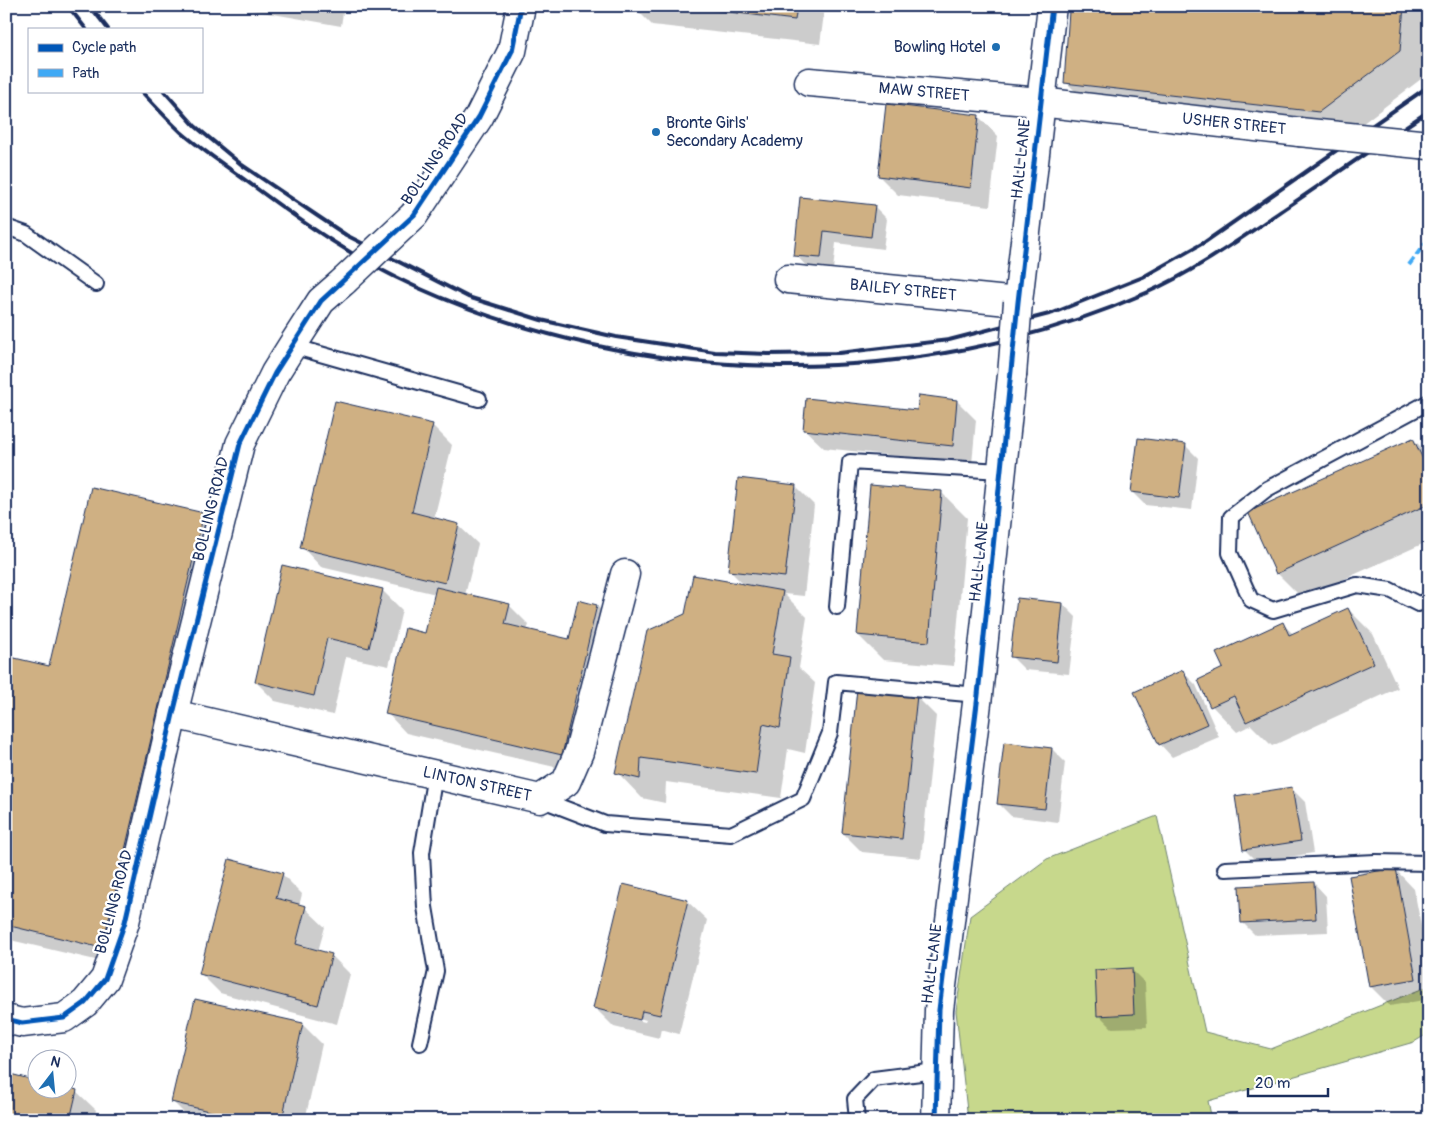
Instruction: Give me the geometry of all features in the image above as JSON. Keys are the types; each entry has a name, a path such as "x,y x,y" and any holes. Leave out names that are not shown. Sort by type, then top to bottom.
{"street":[{"name":"BOLLING ROAD","path":"6,1019 22,1023 64,1018 86,1003 105,979 124,922 240,444 275,373 321,301 414,215 425,201 483,109 512,51 521,6"},
{"name":"HALL LANE","path":"936,1120 939,1010 978,695 1018,302 1052,6"},
{"name":"MAW STREET","path":"809,82 1040,102"},
{"name":"USHER STREET","path":"1040,102 1429,145"},
{"name":"BAILEY STREET","path":"788,279 1018,302"},
{"name":"LINTON STREET","path":"173,714 540,799 566,782 579,752 625,574"}],"lane":[{"path":"6,227 26,234 96,284"},
{"path":"292,346 479,399"},
{"path":"1429,402 1267,489 1231,517 1230,553 1251,600 1273,610 1357,585 1390,590 1418,604 1429,600"},
{"path":"837,607 850,462 1001,471"},
{"path":"540,799 605,824 731,834 804,799 830,733 836,682 978,695"},
{"path":"420,1043 436,971 425,907 422,853 435,774"},
{"path":"1226,869 1376,862 1429,863"},
{"path":"857,1120 854,1099 874,1079 936,1071"}],"green space":[{"path":"1157,816 1205,1032 1271,1049 1429,986 1429,1033 1414,1042 1208,1101 1212,1120 968,1120 956,1011 970,916 1047,859"}],"building":[{"path":"679,6 797,6 795,20"},
{"path":"1090,6 1404,6 1400,51 1319,112 1064,83 1069,11 1089,13"},
{"path":"886,104 979,115 971,188 878,176"},
{"path":"800,197 875,205 871,237 824,231 821,258 794,256"},
{"path":"919,395 957,400 953,446 803,430 806,398 917,410"},
{"path":"335,401 433,424 412,512 459,524 445,583 300,548"},
{"path":"1429,437 1429,453 1423,440"},
{"path":"1138,438 1186,444 1179,498 1131,492"},
{"path":"1413,438 1429,472 1429,504 1276,574 1248,512"},
{"path":"738,478 796,485 785,577 728,571"},
{"path":"870,485 942,491 929,642 857,635"},
{"path":"91,487 204,513 102,948 6,925 6,656 49,666"},
{"path":"282,565 383,589 369,648 327,638 314,696 255,682"},
{"path":"693,575 783,591 772,654 790,657 780,728 763,724 756,774 641,758 640,779 615,773 647,631 685,614"},
{"path":"436,587 510,604 505,624 569,639 578,600 597,605 562,755 385,714 405,628 425,633"},
{"path":"1017,598 1063,603 1057,662 1010,657"},
{"path":"1348,608 1374,663 1246,722 1234,696 1210,707 1198,680 1223,668 1216,653 1283,622 1289,635"},
{"path":"1183,670 1207,724 1159,745 1134,692"},
{"path":"857,689 917,695 902,839 842,833"},
{"path":"1004,742 1052,748 1045,809 997,804"},
{"path":"1292,787 1301,841 1243,850 1235,796"},
{"path":"229,859 283,873 276,898 306,906 296,944 332,954 318,1005 199,974"},
{"path":"1396,868 1416,979 1369,987 1349,876"},
{"path":"1314,882 1316,919 1241,923 1239,886"},
{"path":"623,884 688,900 660,1015 642,1011 640,1020 593,1008"},
{"path":"1132,968 1134,1014 1097,1016 1095,970"},
{"path":"195,999 303,1023 282,1120 229,1120 230,1116 171,1102"},
{"path":"6,1073 28,1078 28,1098 75,1098 70,1120 6,1120"}],"railway":[{"path":"68,6 85,28"},
{"path":"90,6 107,28"},
{"path":"165,92 195,126 242,165 346,235 468,297 541,320 616,337 715,352 768,354 839,353 949,340 1053,313 1143,277 1205,242 1429,86"},
{"path":"142,92 181,132 275,202 352,253 414,286 501,320 592,345 685,360 779,366 873,362 967,349 1058,326 1146,293 1181,276 1248,234 1429,111"}],"marked path":[{"path":"1409,265 1429,238"}],"cycle path":[{"path":"6,1019 22,1023 64,1018 85,1003 105,979 125,922 173,714 240,444 275,373 321,301 414,215 479,117 512,51 521,6"},
{"path":"936,1120 939,1010 978,695 1018,302 1052,6"}],"place":[{"name":"Bowling Hotel","path":"996,47"},
{"name":"Bronte Girls' Secondary Academy","path":"656,132"}]}
